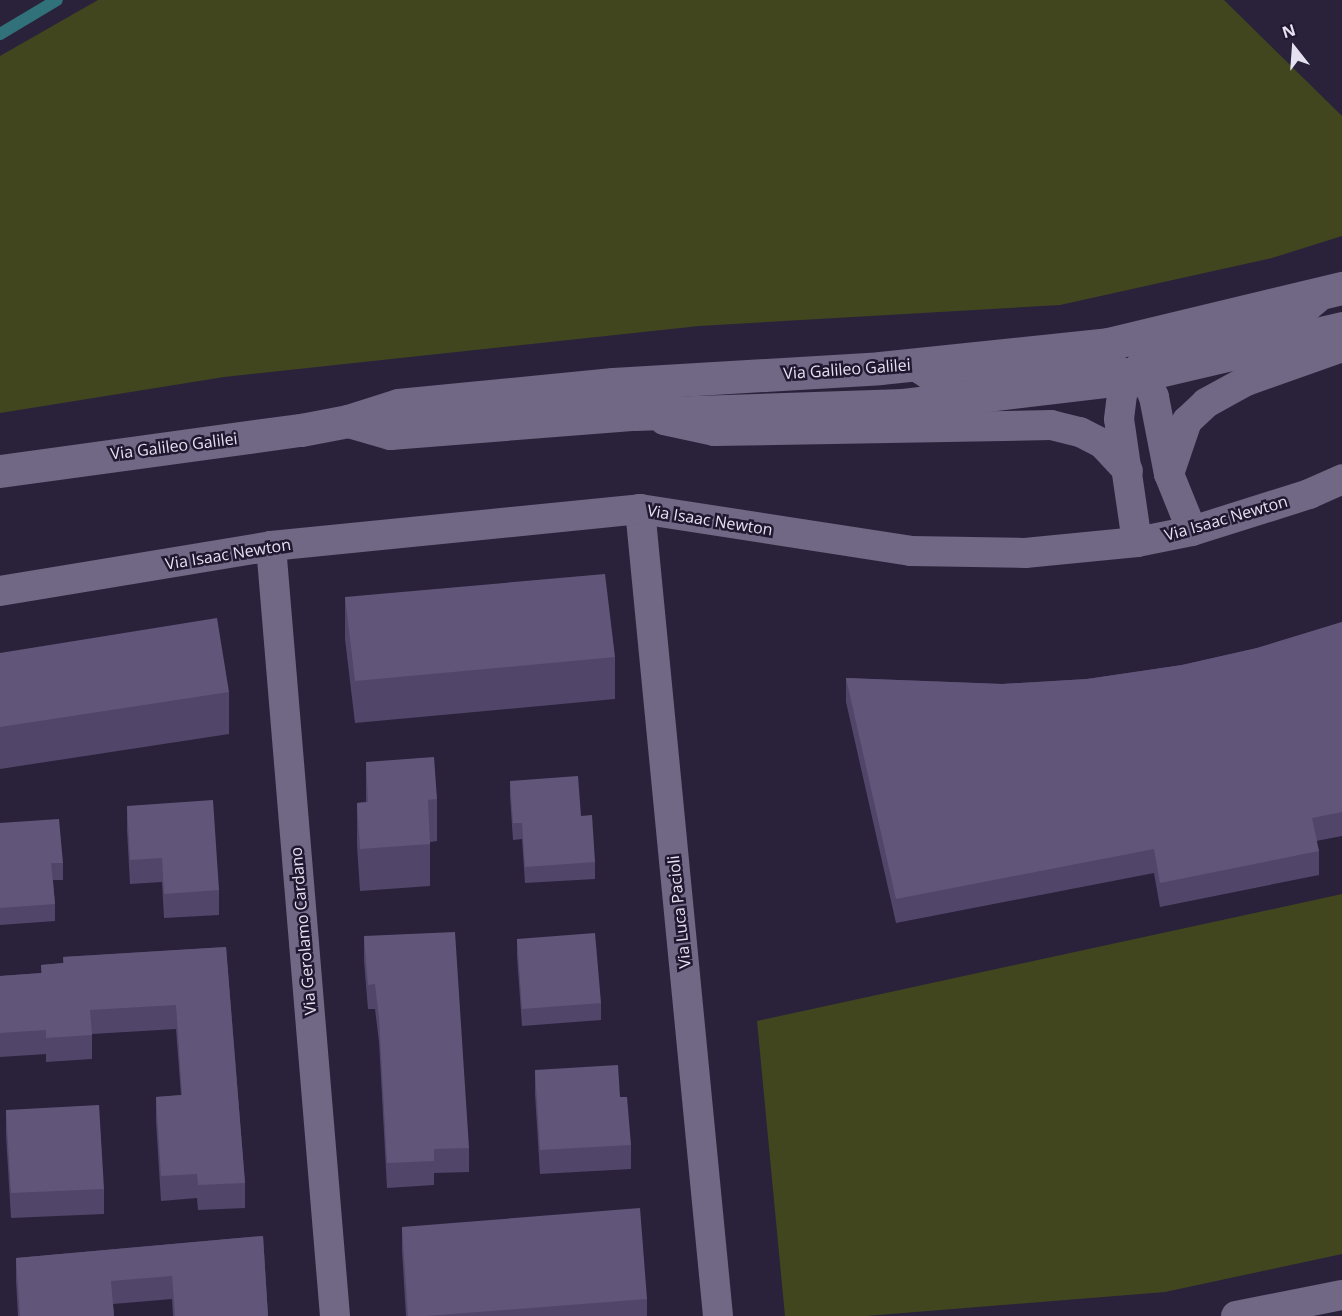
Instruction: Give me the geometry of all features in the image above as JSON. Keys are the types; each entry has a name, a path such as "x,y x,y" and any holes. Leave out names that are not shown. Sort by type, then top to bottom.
{"main road":[{"name":"Via Galileo Galilei","path":"0,471 348,421 398,405 613,384 913,364 1108,344 1331,292"},
{"name":"Via Galileo Galilei","path":"348,421 390,433 634,414 903,405 1129,378 1342,328"}],"street":[{"path":"1137,542 1119,419 1122,394 1129,378 1152,354 1164,349 1295,317 1331,292"},
{"path":"1169,474 1187,421 1206,403 1246,381 1342,347"},
{"path":"913,364 928,374 952,377 1064,363 1107,365 1149,386 1154,397 1169,474 1192,531"},
{"path":"634,414 714,431 1051,425 1080,432 1102,443 1128,471"},
{"name":"Via Isaac Newton","path":"0,591 271,546 640,509 911,551 1025,553 1137,542 1192,531 1309,494 1342,479"},
{"name":"Via Luca Pacioli","path":"640,509 718,1316"},
{"name":"Via Gerolamo Cardano","path":"271,546 335,1316"},
{"path":"1236,1316 1342,1295"}],"green space":[{"path":"98,0 1224,0 1342,116 1342,236 1272,258 1060,305 699,326 224,377 0,413 0,56"},
{"path":"1342,894 1342,1254 1165,1292 866,1316 785,1316 757,1021"}],"building":[{"path":"605,574 615,657 355,681 345,597"},
{"path":"217,618 229,692 0,727 0,653"},
{"path":"1342,622 1342,812 1312,818 1319,851 1160,883 1154,849 896,899 846,678 1002,684 1087,679 1182,665 1257,648"},
{"path":"434,757 437,799 428,800 430,844 360,849 357,803 368,802 366,762"},
{"path":"578,776 581,816 592,815 595,862 525,867 522,823 513,823 510,781"},
{"path":"213,800 219,890 164,894 162,858 130,860 127,806"},
{"path":"59,819 63,863 51,863 55,904 0,908 0,823"},
{"path":"455,932 469,1148 434,1149 434,1161 387,1163 379,1018 375,984 368,985 364,936"},
{"path":"595,933 601,1003 522,1009 517,939"},
{"path":"226,947 245,1183 198,1185 197,1174 161,1176 156,1097 182,1095 176,1005 90,1010 92,1035 46,1038 46,1030 0,1033 0,976 42,973 41,965 64,963 63,957"},
{"path":"618,1065 620,1097 627,1097 631,1145 540,1150 535,1070"},
{"path":"99,1105 104,1189 11,1193 6,1110"},
{"path":"640,1208 647,1299 408,1316 402,1227"},
{"path":"263,1236 268,1316 175,1316 172,1276 111,1281 114,1316 20,1316 16,1258"}],"waterway":[{"path":"0,34 57,0"}]}
